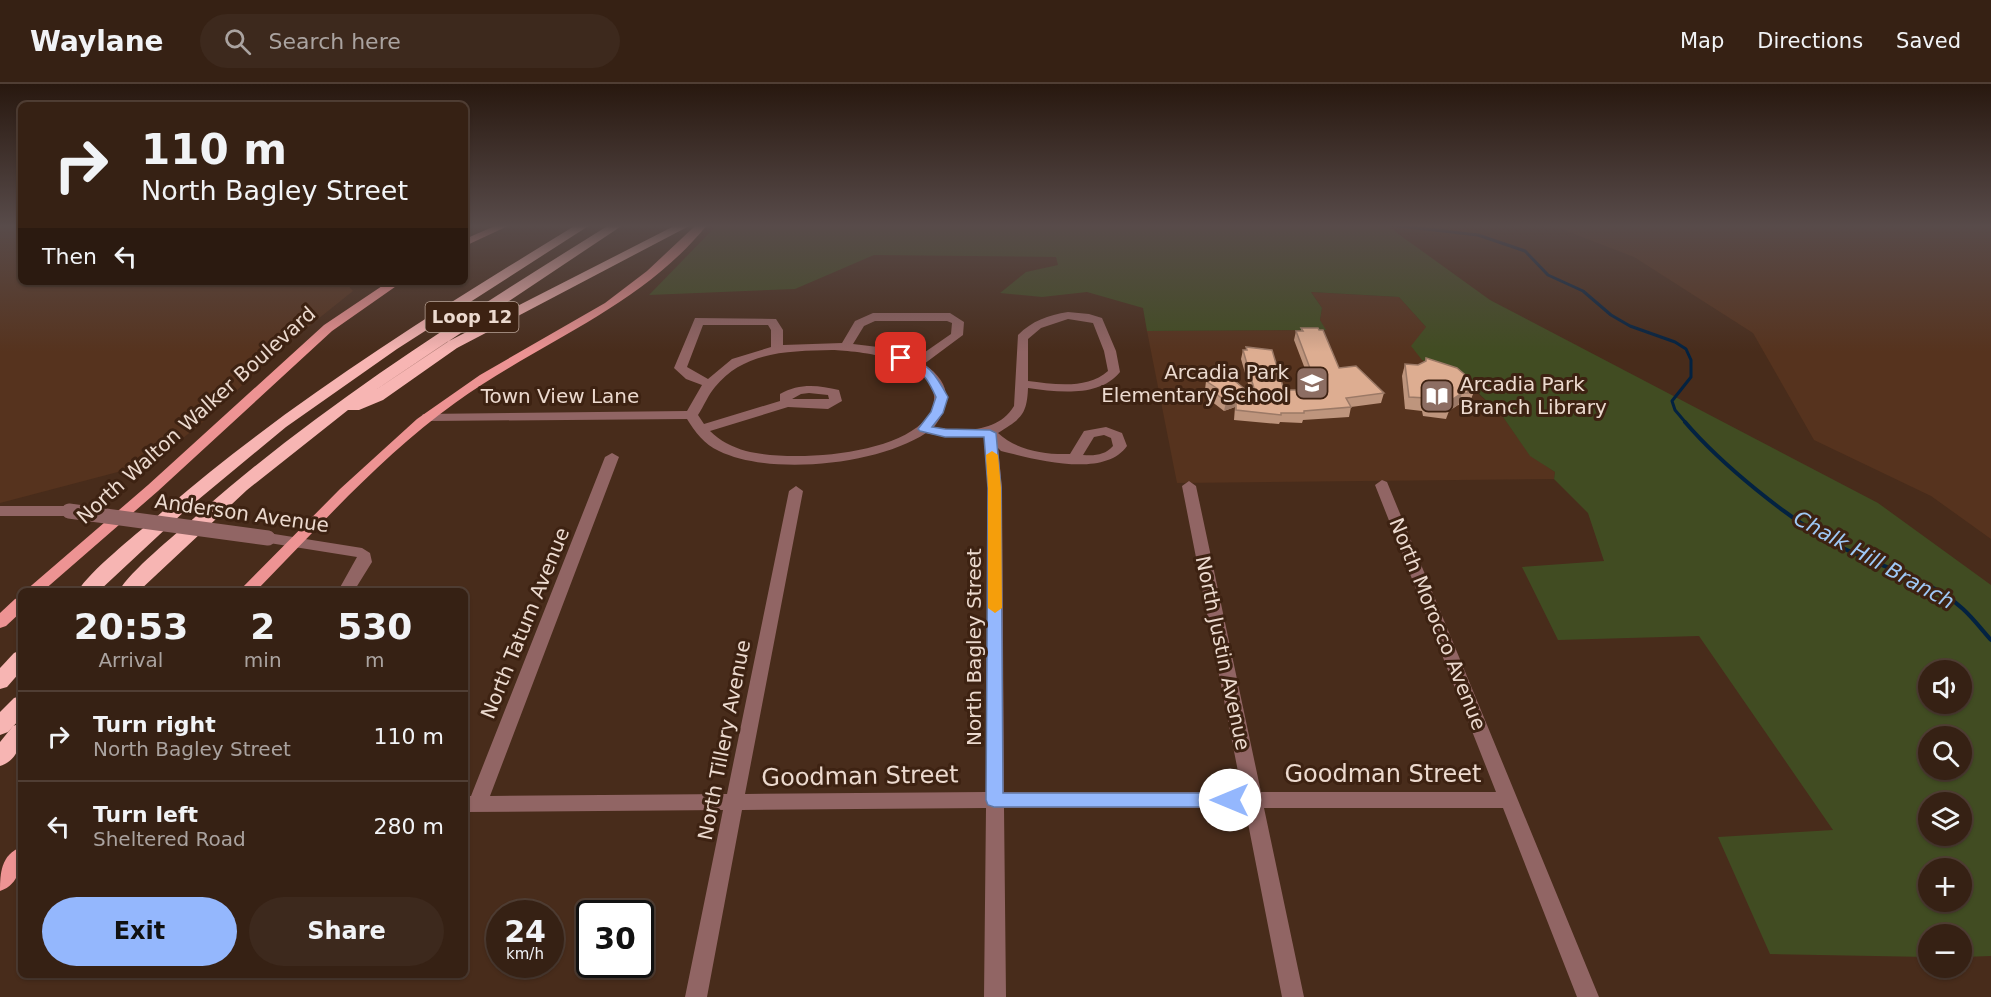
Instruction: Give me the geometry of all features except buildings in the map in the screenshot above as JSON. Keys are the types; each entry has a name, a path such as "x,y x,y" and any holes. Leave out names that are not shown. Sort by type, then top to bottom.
{"highway":[{"name":"Loop 12","path":"90,588 196,492 278,426 375,356 516,268"},
{"name":"Loop 12","path":"132,588 168,552 255,475 332,415 415,354 550,268"},
{"path":"332,415 378,397 452,345 602,268"},
{"path":"0,681 18,661"},
{"path":"0,726 18,707"},
{"path":"0,757 18,736"}],"main road":[{"path":"250,588 393,448 429,417 478,382 596,314 655,268"},
{"name":"North Walton Walker Boulevard","path":"36,588 153,488 328,328 392,285"},
{"path":"0,622 18,606"},
{"path":"0,882 18,860"}],"street":[{"path":"924,429 945,433 990,433 1015,416 1021,406 1022,338 1027,331 1053,318 1079,316 1098,321 1110,351 1114,372 1110,378 1089,386 1023,384"},
{"path":"846,346 860,324 873,317 951,317 958,322 957,335 916,364"},
{"path":"710,384 690,376 680,368 699,321 772,322 777,330 777,348"},
{"path":"846,346 872,349 916,364 931,375 942,397 937,413 924,429 902,440 860,453 817,459 741,454 726,450 700,430 691,415 710,384 726,369 754,354 777,348 846,346"},
{"path":"700,430 787,403"},
{"name":"Town View Lane","path":"429,417 691,415"},
{"path":"990,433 1006,448 1033,456 1056,459 1074,458"},
{"name":"North Bagley Street","path":"990,433 995,488 995,997"},
{"name":"North Tatum Avenue","path":"471,804 612,457"},
{"name":"North Morocco Avenue","path":"1382,485 1588,997"},
{"name":"North Justin Avenue","path":"1189,486 1293,997"},
{"name":"North Tillery Avenue","path":"696,997 796,491"},
{"name":"Anderson Avenue","path":"0,511 69,511 362,553 365,557 364,562 348,588"},
{"name":"Goodman Street","path":"471,804 994,800 1508,800"}],"shaded area":[{"path":"0,268 18,268 18,285 348,285 353,291 283,347 203,422 152,463 0,503"},
{"path":"1651,268 1991,268 1991,539 1931,496 1814,440 1753,333"},
{"name":"Arcadia Park Elementary School","path":"1311,292 1399,297 1426,327 1456,374 1501,414 1530,455 1555,472 1554,479 1177,483 1147,331 1325,330 1320,320 1322,308"}],"green space":[{"path":"676,268 845,268 795,289 649,295"},
{"path":"1046,268 1445,268 1490,300 1878,503 1991,585 1991,956 1972,957 1972,924 1918,924 1918,957 1770,954 1718,837 1833,830 1699,636 1558,640 1522,567 1604,561 1588,513 1554,479 1555,472 1530,456 1501,414 1456,374 1422,360 1411,346 1426,327 1399,297 1311,292 1322,308 1320,320 1326,330 1147,331 1143,308 1087,292 1042,297 1000,293 1026,272"}],"waterway":[{"name":"Chalk Hill Branch","path":"1541,268 1548,275 1583,291 1611,315 1630,326 1675,342 1686,349 1691,360 1691,377 1672,401 1675,410 1686,423"},
{"name":"Chalk Hill Branch","path":"1685,422 1736,473 1798,521 1837,545 1919,580 1949,598 1963,609 1991,640"}],"slow traffic":[{"path":"992,455 995,488 995,608"}],"place":[{"name":"Arcadia Park Elementary School","path":"1312,383"},
{"name":"Arcadia Park Branch Library","path":"1437,396"}],"route":[{"path":"901,358 916,364 931,375 942,397 937,413 924,429 945,433 990,433 995,488 994,800 1230,800"}]}
